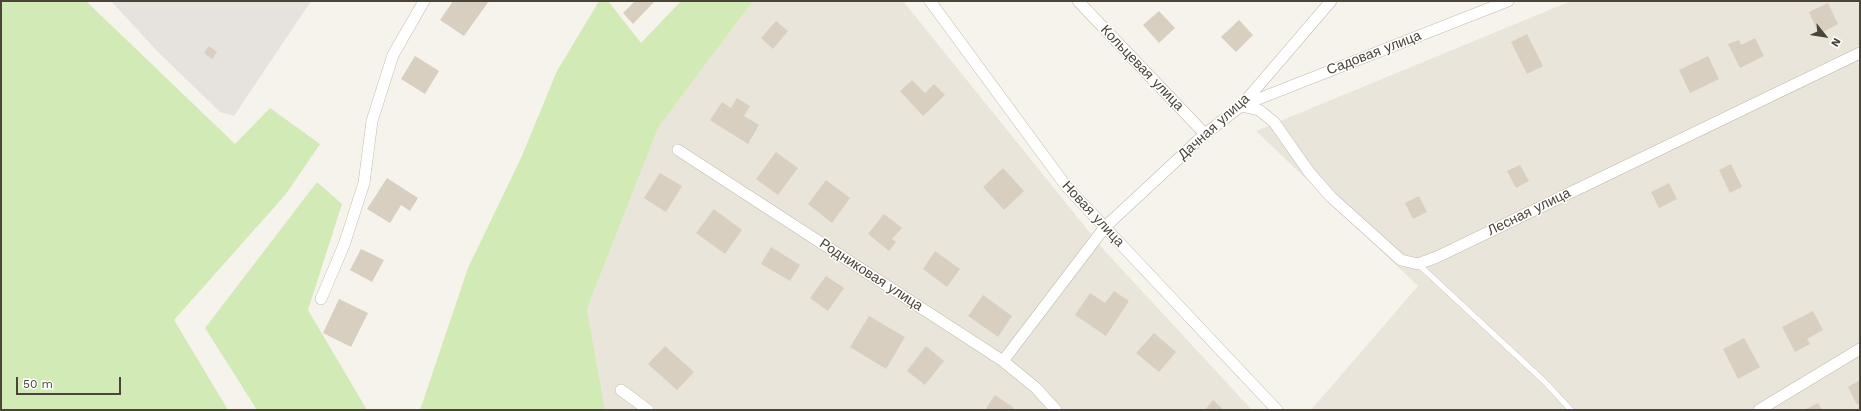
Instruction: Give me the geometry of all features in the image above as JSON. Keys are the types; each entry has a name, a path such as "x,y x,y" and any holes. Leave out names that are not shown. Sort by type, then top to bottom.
{"street":[{"path":"321,299 344,245 364,182 372,120 393,55 424,1"},
{"name":"Новая улица","path":"930,1 1066,186 1277,410"},
{"name":"Кольцевая улица","path":"1078,1 1205,134"},
{"name":"Дачная улица","path":"1002,361 1105,227 1205,134 1241,106 1331,1"},
{"name":"Садовая улица","path":"1241,106 1508,1"},
{"name":"Лесная улица","path":"1418,264 1437,257 1860,53"},
{"path":"1241,106 1259,110 1274,122 1309,172 1332,197 1401,260 1418,264"},
{"name":"Родниковая улица","path":"678,150 1002,361 1036,388 1056,410"},
{"path":"1760,410 1860,349"},
{"path":"621,390 648,410"}],"lane":[{"path":"1418,264 1545,382 1571,410"}],"shaded area":[{"path":"111,1 311,1 234,116 220,112 157,51"},
{"path":"753,1 903,1 1103,249 1252,410 605,410 587,309 658,128"},
{"path":"1571,1 1860,1 1860,410 1311,410 1418,286 1256,131"}],"green space":[{"path":"1,1 86,1 235,144 270,108 320,144 286,194 174,320 228,410 1,410"},
{"path":"599,1 608,1 641,43 681,1 753,1 658,128 587,309 605,410 420,410 468,268 521,158 557,71"},
{"path":"317,182 342,204 308,310 367,410 257,410 205,328"}],"building":[{"path":"453,1 489,1 464,36 440,20"},
{"path":"635,1 655,1 633,24 623,13"},
{"path":"1828,3 1838,24 1819,34 1809,12"},
{"path":"1159,11 1175,28 1159,43 1143,25"},
{"path":"1239,20 1253,35 1236,52 1221,37"},
{"path":"776,21 788,31 773,49 761,38"},
{"path":"1527,34 1543,66 1527,74 1511,42"},
{"path":"1755,38 1764,56 1740,68 1728,44 1739,40 1741,45"},
{"path":"209,46 217,52 212,59 204,53"},
{"path":"415,56 439,71 425,94 401,79"},
{"path":"1708,56 1719,79 1690,93 1679,70"},
{"path":"912,80 925,93 934,84 945,95 923,116 900,91"},
{"path":"737,98 750,106 744,116 759,125 748,144 710,120 722,102 731,108"},
{"path":"776,152 798,168 778,195 756,179"},
{"path":"1731,164 1742,187 1730,193 1719,170"},
{"path":"1520,165 1529,181 1516,188 1507,171"},
{"path":"1003,168 1024,191 1004,210 983,187"},
{"path":"660,173 682,186 666,212 644,198"},
{"path":"387,178 418,198 410,211 401,205 390,223 367,209"},
{"path":"826,180 850,198 832,223 808,204"},
{"path":"1669,183 1677,199 1659,208 1651,192"},
{"path":"1419,196 1427,212 1413,219 1405,203"},
{"path":"714,209 742,230 725,254 696,233"},
{"path":"884,214 902,228 892,239 896,242 889,251 868,234"},
{"path":"771,247 800,265 790,281 761,264"},
{"path":"361,249 384,260 372,282 350,270"},
{"path":"935,251 960,269 947,287 923,269"},
{"path":"826,276 844,288 828,311 810,298"},
{"path":"1114,291 1129,301 1106,336 1075,315 1090,293 1105,303"},
{"path":"983,295 1012,316 998,337 968,316"},
{"path":"339,299 368,313 351,347 323,333"},
{"path":"1813,311 1823,330 1807,339 1810,344 1795,352 1782,327"},
{"path":"869,316 905,337 886,369 850,347"},
{"path":"1154,333 1176,352 1159,372 1136,353"},
{"path":"1744,338 1760,367 1738,379 1723,349"},
{"path":"665,346 694,372 677,390 648,364"},
{"path":"926,346 944,361 925,385 907,371"},
{"path":"1860,380 1860,403 1857,405 1848,387"},
{"path":"995,395 1014,408 1012,410 985,410"},
{"path":"1213,400 1224,410 1205,410"},
{"path":"1818,403 1822,410 1804,410"}]}
